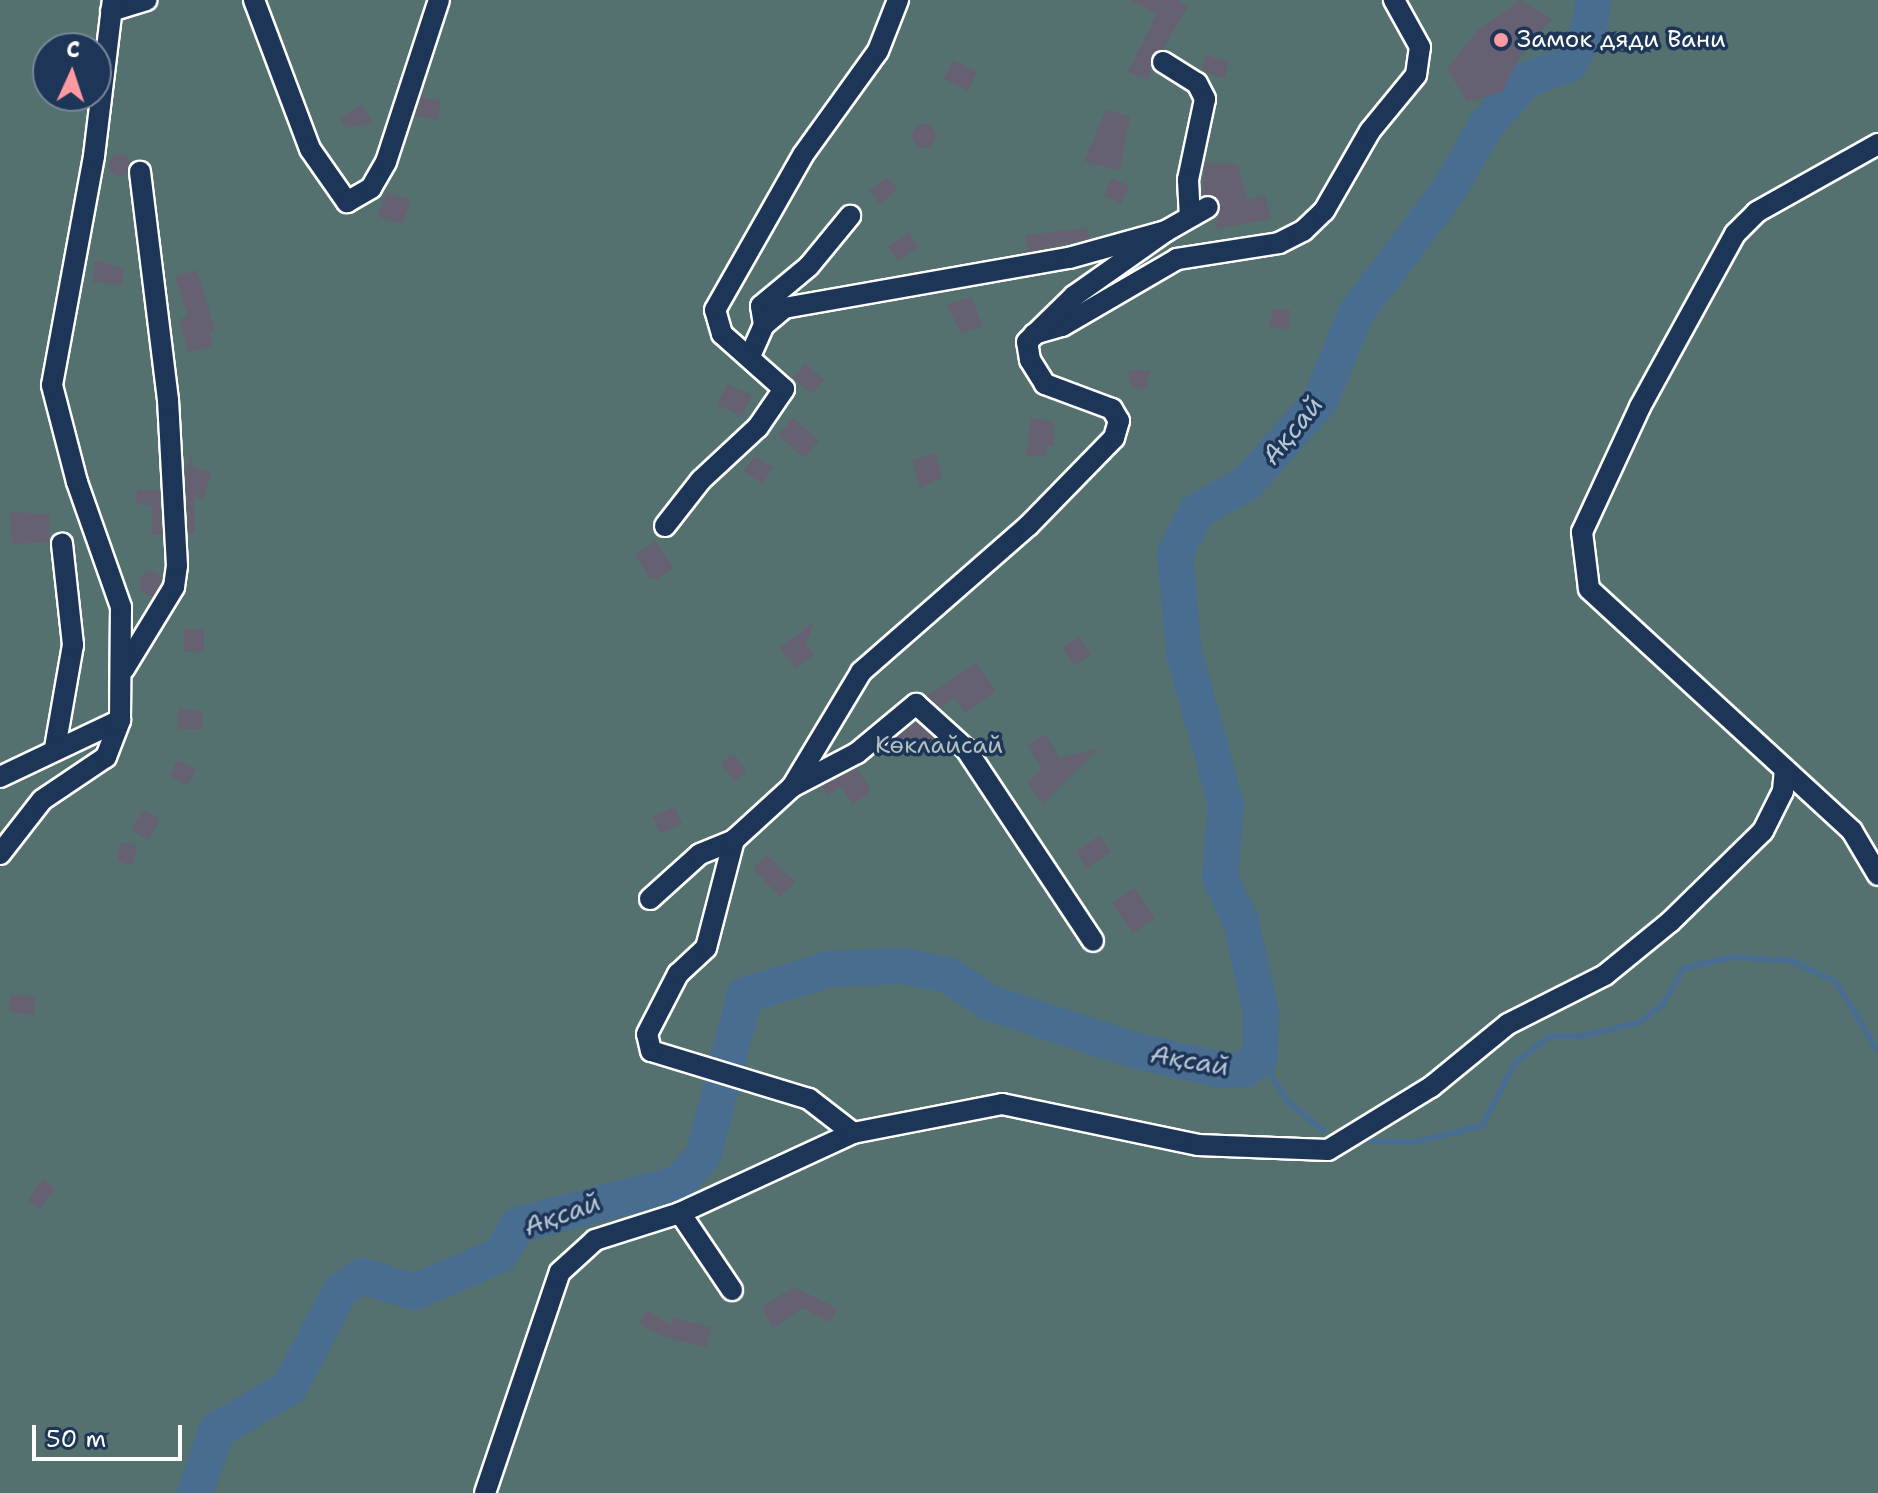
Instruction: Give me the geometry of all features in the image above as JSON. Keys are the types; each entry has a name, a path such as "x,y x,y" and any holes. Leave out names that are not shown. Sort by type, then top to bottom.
{"street":[{"path":"0,854 42,800 106,757 120,720 124,669 121,607 77,482 52,385 94,156 112,6 146,0"},
{"path":"254,0 310,149 347,202 371,188 386,162 439,0"},
{"path":"665,526 701,480 758,427 784,389 751,354 722,334 715,310 803,155 878,51 898,0"},
{"path":"1034,334 1062,326 1177,259 1279,243 1314,221 1370,131 1416,75 1420,47 1394,0"},
{"path":"792,787 861,672 1028,526 1114,438 1119,421 1112,409 1045,384 1030,360 1027,342 1074,296 1199,211 1188,180 1205,99 1197,83 1163,62"},
{"path":"1878,144 1757,212 1735,234 1640,407 1582,532 1589,589 1852,831 1878,875"},
{"path":"124,669 174,587 177,566 168,400 140,172"},
{"path":"764,325 761,306 809,266 850,216"},
{"path":"751,354 764,325 784,308 804,302 949,274 1029,267 1166,231"},
{"path":"55,748 73,645 62,544"},
{"path":"650,899 700,854 734,840 792,787 857,753 916,704 966,749 1093,941"},
{"path":"0,777 55,748 120,720"},
{"path":"485,1493 560,1272 595,1240 680,1213 853,1133 1002,1104 1198,1145 1328,1150 1431,1087 1508,1024 1605,975 1715,882 1763,831 1783,791 1785,770"},
{"path":"734,840 706,948 678,974 647,1034 651,1051 734,1072 809,1099 853,1133"},
{"path":"680,1213 732,1290"}],"green space":[{"name":"Көклайсай","path":"0,0 1878,0 1878,1493 0,1493"}],"building":[{"path":"1130,0 1177,0 1188,6 1163,49 1152,56 1149,80 1128,72 1157,14"},
{"name":"Замок дяди Вани","path":"1520,0 1552,19 1519,58 1502,92 1467,102 1447,69 1480,28"},
{"path":"1206,55 1229,62 1224,79 1201,70"},
{"path":"953,60 977,72 968,91 944,79"},
{"path":"421,97 441,101 438,120 415,116"},
{"path":"362,105 373,123 346,128 340,118"},
{"path":"1106,110 1130,116 1120,171 1084,161"},
{"path":"924,124 933,127 936,136 933,145 924,148 915,145 912,136 915,127"},
{"path":"120,154 128,157 131,165 128,173 120,176 112,173 109,165 112,157"},
{"path":"1205,163 1238,165 1247,200 1265,195 1271,219 1215,229 1221,206 1214,195 1202,196"},
{"path":"888,177 898,190 880,204 869,191"},
{"path":"1111,178 1129,185 1121,204 1104,196"},
{"path":"386,192 411,200 403,224 378,216"},
{"path":"1088,228 1090,239 1028,252 1025,235"},
{"path":"908,232 919,246 898,261 888,247"},
{"path":"95,260 124,268 122,285 93,282"},
{"path":"197,270 215,329 209,332 213,346 188,352 179,319 188,317 175,277"},
{"path":"971,296 983,326 961,333 947,305"},
{"path":"1273,309 1290,310 1289,329 1269,328"},
{"path":"805,363 824,380 811,394 793,377"},
{"path":"1128,370 1149,370 1147,389 1131,387"},
{"path":"727,384 752,395 742,416 717,405"},
{"path":"793,418 819,441 804,458 778,435"},
{"path":"1031,418 1054,421 1054,446 1048,445 1046,457 1026,455"},
{"path":"936,453 942,477 920,489 912,460"},
{"path":"192,454 193,466 212,473 203,499 194,496 195,534 188,534 185,473"},
{"path":"754,456 773,467 763,484 744,472"},
{"path":"137,489 160,490 162,535 152,535 152,505 136,504"},
{"path":"10,512 50,514 49,542 12,544"},
{"path":"656,541 674,569 657,579 649,578 635,554"},
{"path":"151,572 159,576 163,584 159,592 151,596 143,592 139,584 143,576"},
{"path":"814,622 806,644 814,655 796,669 780,648"},
{"path":"184,629 204,629 204,651 184,652"},
{"path":"1079,636 1091,654 1075,666 1062,647"},
{"path":"976,663 996,691 965,713 954,698 940,708 927,696"},
{"path":"178,709 203,711 203,729 178,729"},
{"path":"917,722 934,738 906,754 897,737"},
{"path":"1045,734 1060,758 1099,748 1043,804 1027,783 1042,768 1027,745"},
{"path":"734,754 747,772 734,781 721,763"},
{"path":"178,760 196,769 187,786 169,776"},
{"path":"857,768 870,789 867,795 852,804 841,786 828,795 822,786"},
{"path":"675,807 682,824 660,833 653,816"},
{"path":"143,809 160,819 149,840 131,830"},
{"path":"1100,835 1111,852 1087,868 1076,851"},
{"path":"121,842 137,846 132,865 117,861"},
{"path":"767,855 795,882 780,897 753,869"},
{"path":"1134,888 1155,918 1133,933 1112,903"},
{"path":"11,995 35,997 34,1016 9,1011"},
{"path":"43,1179 55,1189 40,1209 28,1200"},
{"path":"794,1287 837,1308 830,1322 802,1308 773,1329 762,1307"},
{"path":"647,1310 671,1325 673,1318 711,1327 706,1347 661,1336 639,1323"}],"waterway":[{"name":"Ақсай","path":"195,1493 217,1430 290,1387 340,1291 362,1276 414,1292 500,1255 518,1225 680,1183 704,1153 745,995 830,969 904,966 948,975 990,1003 1137,1051 1221,1070 1245,1069 1260,1057 1261,1012 1241,922 1220,878 1226,804 1184,653 1175,553 1197,511 1247,483 1320,401 1356,313 1449,190 1487,124 1526,80 1569,64 1589,30 1594,0"},
{"path":"1368,1141 1415,1142 1482,1126 1515,1063 1550,1036 1584,1036 1640,1022 1663,1004 1684,968 1733,957 1792,961 1836,982 1878,1051"},
{"path":"1260,1057 1288,1102 1323,1130"}],"place":[{"name":"Замок дяди Вани","path":"1501,40"}]}
